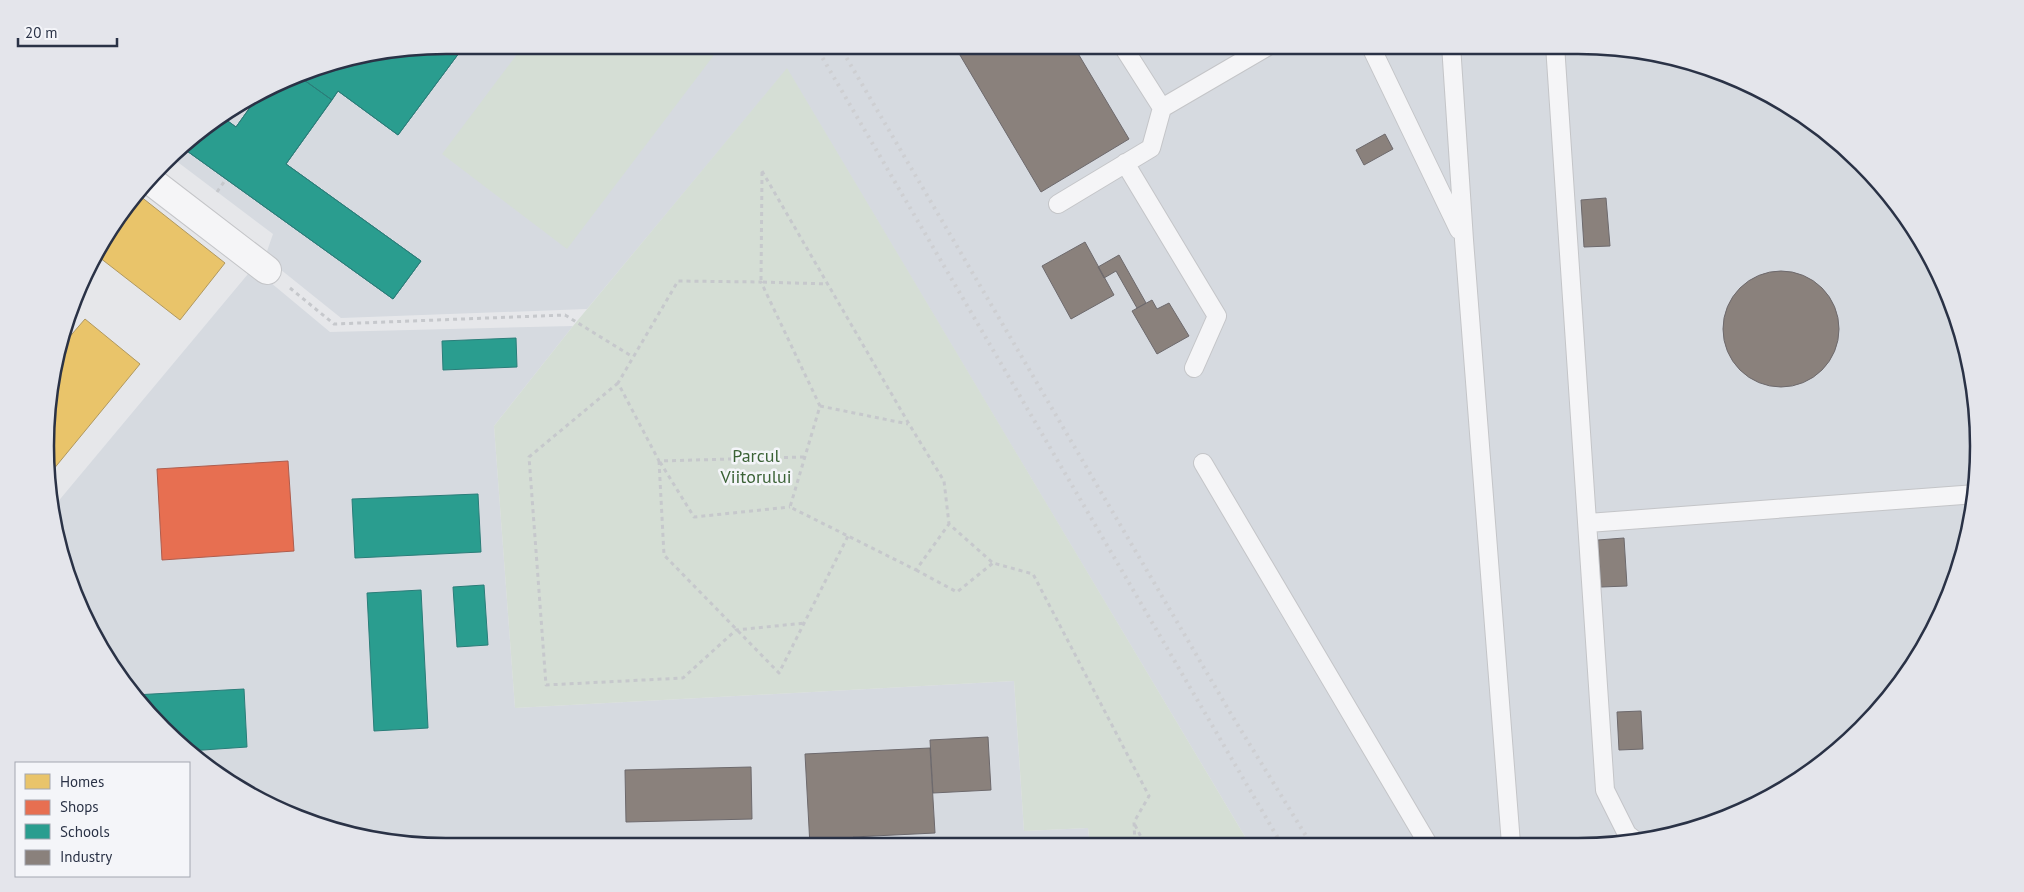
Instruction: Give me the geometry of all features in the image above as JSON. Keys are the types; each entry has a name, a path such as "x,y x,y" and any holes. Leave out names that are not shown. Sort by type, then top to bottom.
{"street":[{"path":"155,183 267,270"}],"lane":[{"path":"1128,54 1162,108"},
{"path":"1058,204 1151,148 1162,108 1255,54"},
{"path":"1374,54 1464,240"},
{"path":"1452,54 1464,240 1511,838"},
{"path":"1557,54 1605,790 1628,835"},
{"path":"1125,163 1217,316 1194,368"},
{"path":"1203,462 1424,838"},
{"path":"1588,523 1967,495"}],"path":[{"path":"790,507 820,406 761,282 762,171 908,424 944,481 949,524 993,563 1033,574 1149,796 1134,822 1135,838"},
{"path":"267,270 334,324 566,315 633,357"},
{"path":"804,623 736,630 683,678 546,685 529,457 618,383 678,281 828,284"},
{"path":"618,383 659,461 694,517 790,507 957,592 993,563"},
{"path":"820,406 908,424"},
{"path":"659,461 804,457"},
{"path":"659,461 664,555 779,673 848,536"},
{"path":"916,570 949,524"},
{"path":"1134,822 1141,838"}],"shaded area":[{"path":"446,54 1578,54 1629,57 1655,61 1680,67 1728,84 1774,106 1796,120 1837,151 1873,187 1904,228 1918,250 1940,296 1957,344 1963,369 1967,395 1970,446 1967,497 1963,523 1949,572 1930,619 1918,642 1889,685 1873,705 1837,741 1796,772 1751,798 1680,825 1655,831 1604,837 1246,838 787,69 587,309 341,318 265,257 273,234 177,161 187,151 228,120 273,94 344,67 395,57"},
{"path":"253,268 330,332 573,326 494,426 515,708 1014,681 1024,831 1088,828 1089,838 446,838 395,835 344,825 296,808 250,786 187,741 151,705 120,664 94,619 67,548 58,502"}],"green space":[{"path":"517,54 714,55 567,249 442,154"},
{"name":"Parcul Viitorului","path":"787,68 1246,838 1089,838 1088,828 1024,831 1014,681 515,708 494,426 573,326"}],"building: Homes":[{"path":"142,198 225,263 180,320 101,259 120,228"},
{"path":"85,319 140,364 55,468 57,395 69,337"}],"building: Shops":[{"path":"288,461 294,551 162,560 157,469"}],"building: Schools":[{"path":"458,54 398,135 338,91 286,164 421,261 393,299 187,151 227,121 236,127 252,105 296,84 344,67 395,57"},
{"path":"458,54 398,135 338,91 332,100 305,81 344,67 369,61 420,55"},
{"path":"305,81 332,100 286,164 421,261 393,299 187,151 227,121 236,127 252,105"},
{"path":"516,338 517,367 443,370 442,341"},
{"path":"478,494 481,552 355,558 352,499"},
{"path":"484,585 488,645 457,647 453,587"},
{"path":"421,590 428,728 374,731 367,593"},
{"path":"244,689 247,747 199,750 187,741 143,695"}],"building: Industry":[{"path":"959,54 1078,54 1129,139 1041,192"},
{"path":"1385,134 1393,149 1364,165 1356,150"},
{"path":"1606,198 1610,246 1584,247 1581,200"},
{"path":"1085,242 1114,295 1071,319 1042,266"},
{"path":"1119,255 1146,303 1137,308 1116,271 1104,278 1098,267"},
{"path":"1781,271 1803,275 1822,288 1835,307 1839,329 1835,351 1822,370 1803,383 1781,387 1759,383 1740,370 1727,351 1723,329 1727,307 1740,288 1759,275"},
{"path":"1152,300 1157,309 1169,303 1189,336 1157,354 1132,311"},
{"path":"1624,538 1627,586 1601,587 1598,540"},
{"path":"1641,711 1643,749 1619,750 1617,712"},
{"path":"988,737 991,790 933,793 930,740"},
{"path":"930,748 935,833 853,838 810,838 805,754"},
{"path":"751,767 752,819 626,822 625,770"}],"railway":[{"path":"820,54 1278,838"},
{"path":"844,54 1231,714 1307,838"}]}
